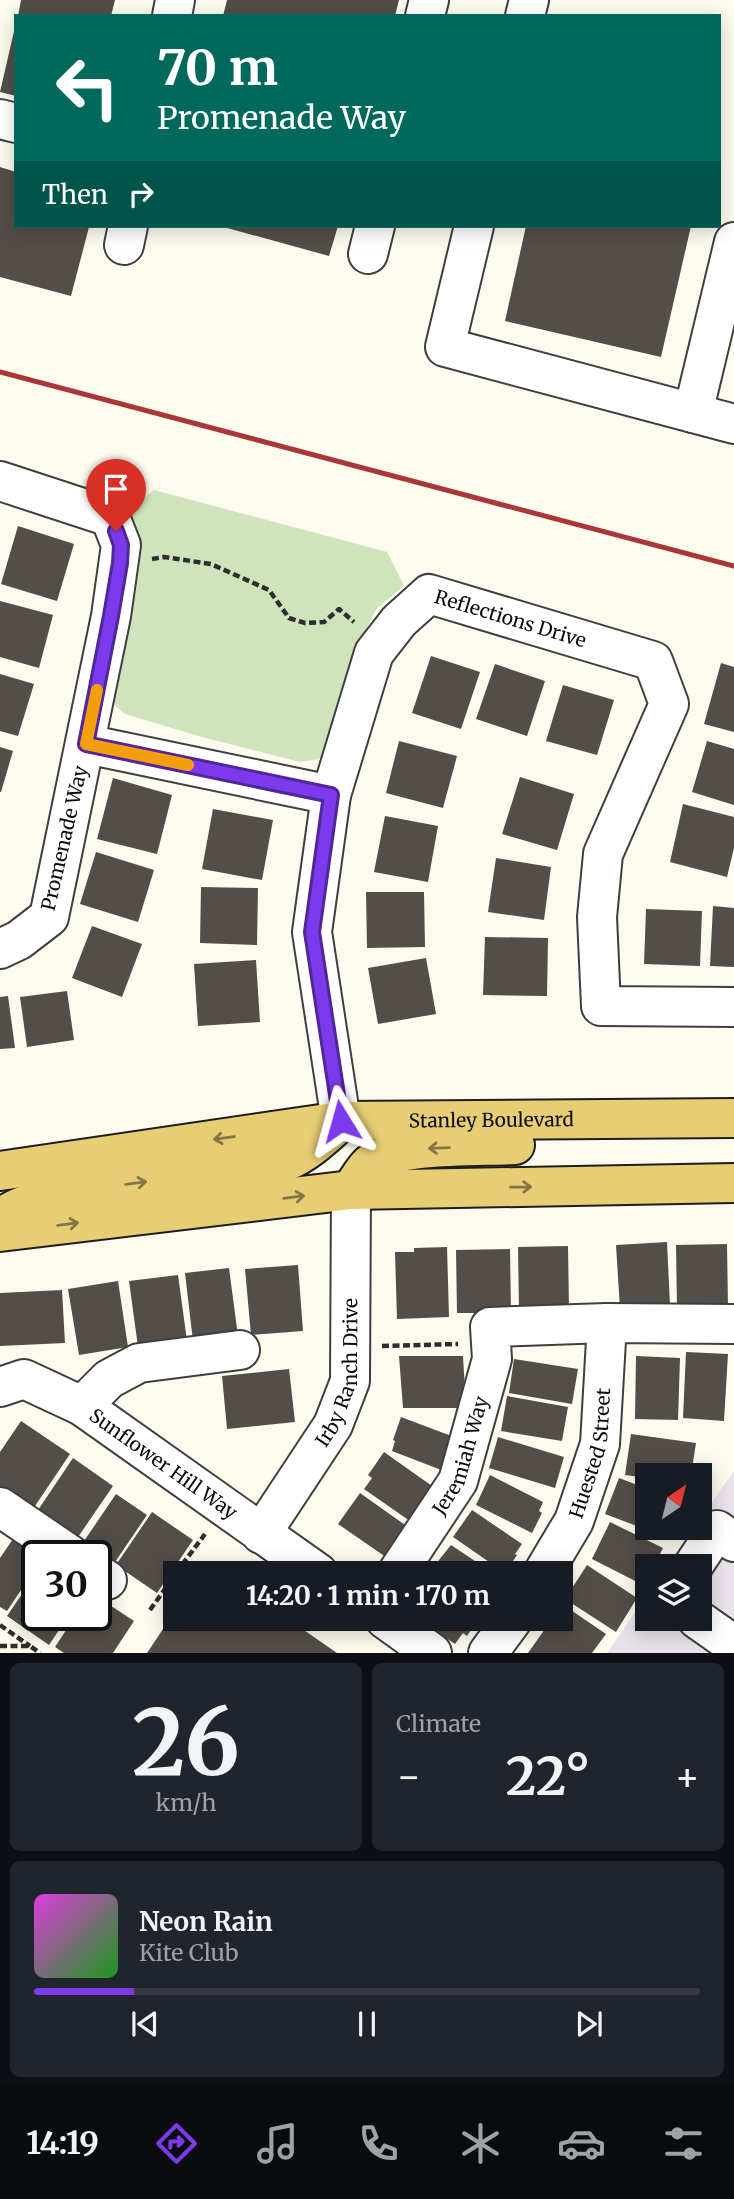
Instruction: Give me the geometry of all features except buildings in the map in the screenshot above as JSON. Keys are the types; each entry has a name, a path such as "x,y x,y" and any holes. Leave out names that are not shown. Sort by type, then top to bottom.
{"main road":[{"name":"Stanley Boulevard","path":"0,1171 341,1121 729,1118"},
{"path":"351,1190 371,1163 396,1154 423,1149 605,1142 680,1132 729,1118"},
{"path":"0,1218 17,1207 100,1187 216,1174 286,1161 318,1142 341,1121"},
{"path":"0,1232 351,1190 734,1183"}],"street":[{"path":"474,228 445,347 734,424"},
{"path":"693,412 734,242"},
{"path":"0,481 110,517 121,545 111,616 86,744"},
{"name":"Reflections Drive","path":"341,1121 312,932 331,795 374,653 399,621 429,593 653,661 669,704 603,854 597,917 601,1006 734,1007"},
{"name":"Promenade Way","path":"0,949 19,940 49,917 86,744 331,795"},
{"name":"Irby Ranch Drive","path":"261,1534 333,1425 349,1381 351,1190"},
{"path":"491,1336 607,1323 734,1324"},
{"name":"Huested Street","path":"549,1561 574,1521 600,1444 607,1323"},
{"name":"Jeremiah Way","path":"405,1561 458,1481 492,1360 491,1336"},
{"path":"82,1406 108,1379 139,1363 240,1350"},
{"name":"Sunflower Hill Way","path":"0,1387 24,1379 82,1406 300,1561"},
{"path":"0,1507 48,1540"},
{"path":"701,1554 717,1530 734,1542"},
{"path":"712,1630 734,1645"},
{"path":"402,1631 432,1653"},
{"path":"488,1653 504,1631"}],"path":[{"path":"120,563 164,557 211,564 269,590 289,618 305,623 324,622 339,609 360,627 387,637"},
{"path":"382,1346 491,1336"},
{"path":"185,1561 224,1508"},
{"path":"150,1610 163,1592"},
{"path":"0,1625 40,1653"},
{"path":"0,1646 30,1646"}],"shaded area":[{"path":"734,1471 734,1653 607,1653 635,1612 635,1631 712,1631 712,1554 676,1554 685,1540 712,1540 712,1502"}],"green space":[{"path":"154,490 387,552 404,586 377,608 368,625 337,738 331,749 319,759 300,762 202,737 125,714 111,702 137,553 136,528 129,510"}],"railway":[{"path":"0,372 734,566"}],"slow traffic":[{"path":"97,690 86,744 188,765"}],"route":[{"path":"116,531 121,545 120,563 86,744 331,795 312,932 341,1121"}]}
